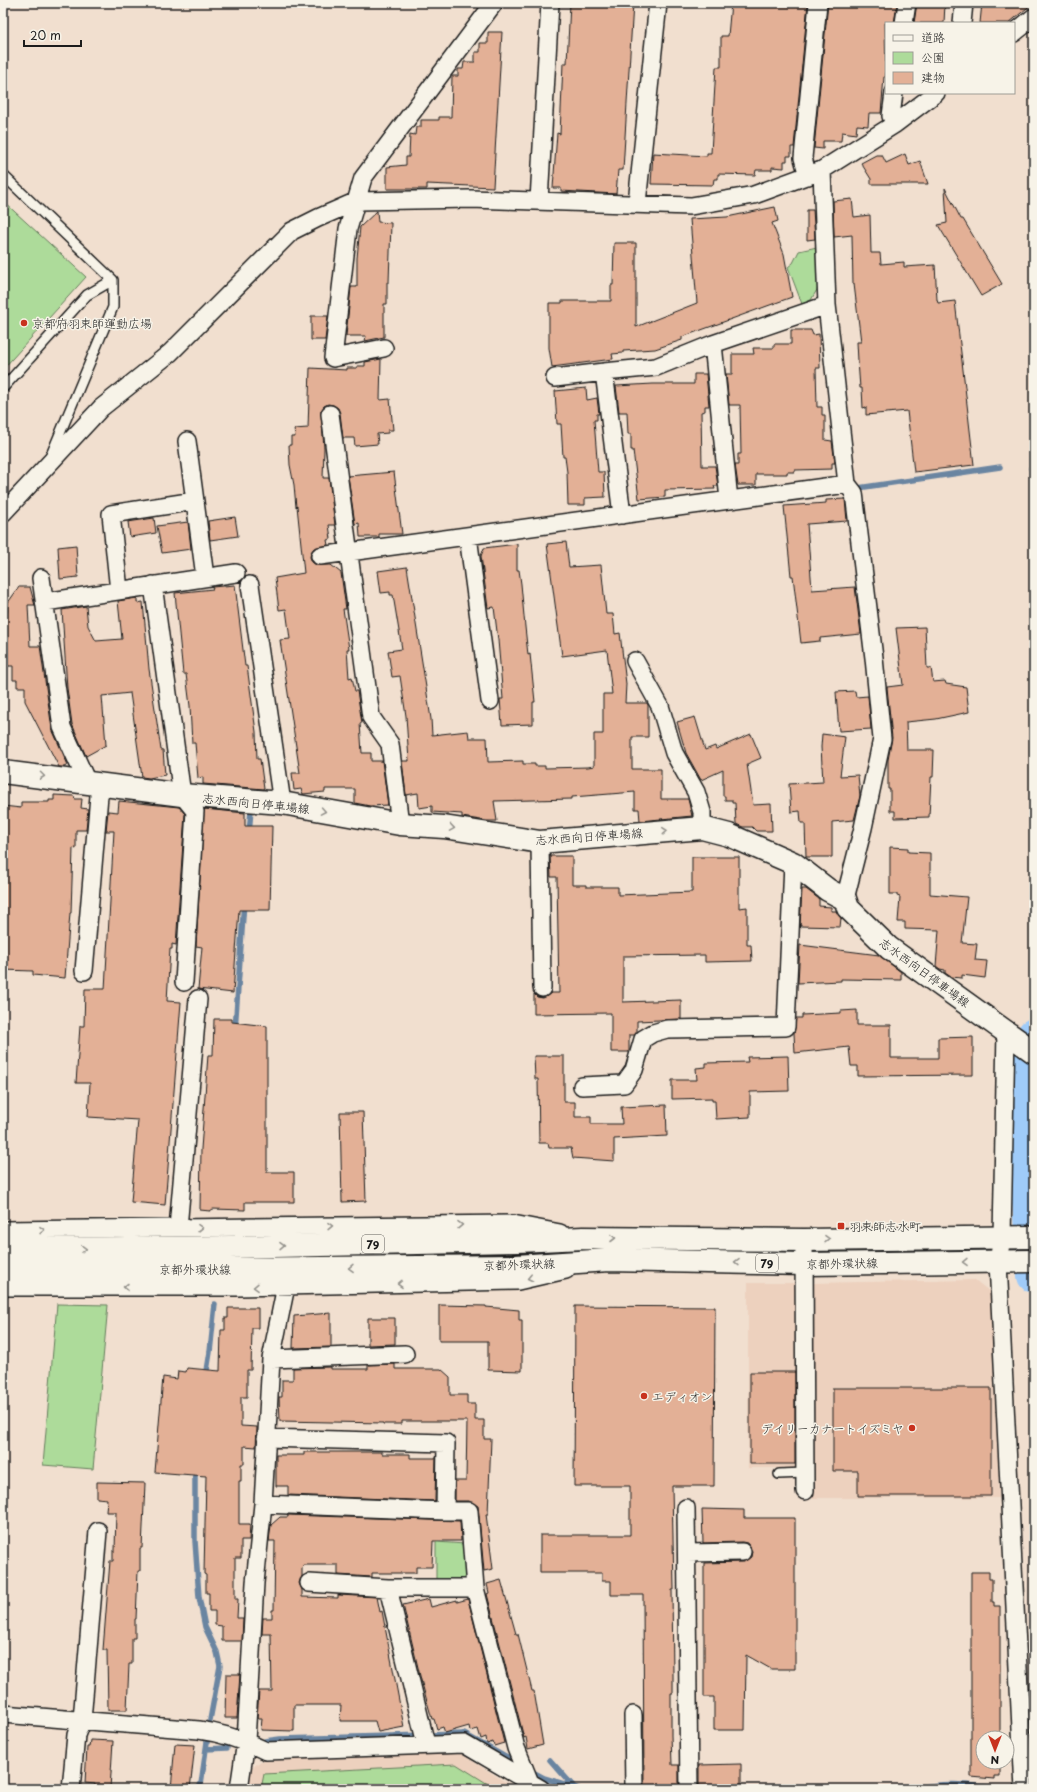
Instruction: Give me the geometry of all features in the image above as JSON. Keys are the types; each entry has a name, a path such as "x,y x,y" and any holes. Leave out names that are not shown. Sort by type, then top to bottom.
{"main road":[{"name":"志水西向日停車場線","path":"3,772 182,795 282,803 400,824 444,827 540,842 702,828 729,835 793,863 828,890 845,898 848,908 889,948 1021,1042"},
{"name":"京都外環状線","path":"3,1248 229,1247 518,1241 583,1238 804,1240 1018,1237"},
{"name":"京都外環状線","path":"3,1269 229,1269 516,1266 609,1260 805,1264 1017,1262"}],"street":[{"path":"384,348 332,358 348,229 363,178 494,3"},
{"path":"539,201 550,3"},
{"path":"638,203 658,3"},
{"path":"818,3 803,158 815,173 827,305 848,484 854,493 874,658 882,739 864,828 845,898"},
{"path":"904,22 907,3"},
{"path":"962,22 964,3"},
{"path":"1015,32 1034,17"},
{"path":"894,94 891,116 895,124"},
{"path":"3,513 101,408 170,352 292,231 318,218 357,201 471,199 638,203 691,206 754,195 815,173 895,124 935,94"},
{"path":"555,378 656,368 713,344 827,305"},
{"path":"713,344 729,500"},
{"path":"604,372 622,515"},
{"path":"330,414 370,717 390,744 400,824"},
{"path":"187,441 205,577"},
{"path":"320,556 848,484"},
{"path":"119,591 111,514 195,501"},
{"path":"468,536 490,702"},
{"path":"45,602 236,572"},
{"path":"42,578 62,727 94,783 84,971"},
{"path":"153,585 182,795 195,811 184,982"},
{"path":"250,585 282,803"},
{"path":"635,661 660,706 674,753 696,792 702,812 702,828"},
{"path":"540,842 542,988"},
{"path":"582,1086 624,1084 634,1070 643,1039 653,1033 667,1029 786,1027 793,863"},
{"path":"178,1228 198,999"},
{"path":"1021,1042 1017,1262 1024,1787"},
{"path":"3,1230 513,1224 583,1238"},
{"path":"804,1240 805,1491"},
{"path":"3,1287 286,1286 518,1281 609,1260"},
{"path":"239,1789 246,1741 255,1583 263,1504 271,1359 286,1286"},
{"path":"271,1359 405,1354"},
{"path":"266,1438 446,1443 445,1511"},
{"path":"263,1504 469,1511 475,1588 516,1748 529,1778"},
{"path":"686,1508 689,1789"},
{"path":"71,1789 76,1735 82,1720 98,1531"},
{"path":"687,1553 742,1552"},
{"path":"309,1583 388,1588 475,1588"},
{"path":"388,1588 424,1738"},
{"path":"3,1714 216,1732 246,1741 266,1752 424,1738 464,1744 529,1778"},
{"path":"633,1715 634,1789"}],"lane":[{"path":"3,175 112,280 112,307 46,466"},
{"path":"3,388 87,295 112,280"},
{"path":"779,1474 805,1473"}],"shaded area":[{"path":"975,1280 994,1295 999,1498 810,1498 810,1283"},
{"path":"748,1283 798,1283 797,1468 748,1468"},
{"path":"460,1753 510,1785 512,1789 246,1789 249,1770 261,1761"}],"green space":[{"name":"京都府羽束師運動広場","path":"3,201 86,277 3,369"},
{"path":"817,247 818,288 811,300 802,304 788,267 793,263 799,251"},
{"path":"57,1304 108,1305 93,1469 43,1465"},
{"path":"436,1542 465,1544 470,1570 462,1580 436,1579"},
{"path":"456,1764 496,1789 261,1789 264,1774"}],"building":[{"path":"570,3 633,3 623,170 618,170 616,194 561,191 561,188 553,188 557,133 560,134 563,63 567,63"},
{"path":"731,3 808,3 794,147 791,147 791,156 787,156 787,161 784,161 784,168 772,167 772,170 756,170 755,175 718,174 718,179 714,179 713,185 651,184 653,153 707,156 707,153 711,153 716,67 721,67 721,36 728,36"},
{"path":"828,3 888,3 888,5 897,5 894,22 885,22 885,77 881,113 869,113 868,126 857,125 856,134 842,132 841,141 823,141 823,149 814,148"},
{"path":"917,3 945,3 944,22 914,22"},
{"path":"982,3 1033,3 1010,22 980,22"},
{"path":"488,32 502,32 493,187 427,184 427,189 387,189 387,167 406,165 406,157 409,157 410,134 415,135 416,127 421,127 421,120 439,120 439,117 451,117 452,76 458,76 458,69 463,69 464,62 475,62 475,52 480,52 480,43 488,43"},
{"path":"905,154 909,165 920,161 928,184 871,184 871,179 861,163 876,155 882,155 886,163"},
{"path":"945,188 961,219 963,219 1002,284 981,296 938,225 947,223"},
{"path":"852,199 854,217 870,215 871,253 880,253 881,264 904,262 904,267 935,265 938,303 955,301 974,465 914,472 907,411 866,415 866,407 863,408 862,388 860,388 857,342 861,342 853,284 852,235 834,237 833,201"},
{"path":"775,207 778,221 772,223 784,254 792,297 682,337 682,340 655,349 623,351 623,353 612,354 613,359 552,367 549,348 549,303 562,303 562,301 611,301 614,243 636,243 636,327 697,303 690,219 727,217"},
{"path":"807,210 813,210 815,239 807,240"},
{"path":"377,211 378,222 391,223 389,282 387,282 387,304 384,304 384,337 365,341 366,336 346,336 351,287 357,287 357,258 360,227"},
{"path":"311,316 328,316 325,340 311,340"},
{"path":"791,330 811,330 813,335 819,334 820,368 816,368 817,407 822,407 822,415 825,415 825,440 832,441 835,463 832,463 832,469 795,470 795,472 787,472 787,474 756,474 756,485 738,485 735,465 738,465 738,454 741,454 740,405 729,405 726,374 732,374 732,354 754,354 753,348 774,348 774,344 791,344"},
{"path":"381,359 380,400 390,399 393,430 388,430 388,433 377,434 378,444 355,446 354,438 343,438 338,408 328,404 324,406 321,411 324,448 323,478 329,478 335,525 329,525 331,539 327,540 328,545 314,548 310,557 312,562 316,565 331,565 341,573 346,609 343,609 349,649 347,649 349,678 352,677 355,691 357,691 362,723 360,723 362,753 371,753 371,761 382,761 388,805 370,806 355,803 355,789 325,789 325,792 303,794 301,789 294,790 292,773 300,773 280,640 290,639 286,609 279,610 275,578 304,573 297,506 296,507 290,465 289,445 291,445 291,437 295,437 294,429 308,428 310,368 347,370 347,368 365,366 365,362"},
{"path":"694,374 706,374 709,406 705,406 705,411 701,412 702,466 715,466 718,486 714,486 715,489 665,490 665,497 639,499 633,450 631,450 631,434 628,434 627,412 619,412 616,386 694,384"},
{"path":"586,388 587,400 597,398 599,414 597,414 597,420 594,420 598,472 604,472 605,497 585,498 585,505 568,505 567,472 565,457 563,457 561,424 557,424 555,391"},
{"path":"394,472 402,534 379,534 379,537 360,537 359,523 355,524 348,476"},
{"path":"845,499 847,521 807,524 812,590 855,587 861,634 820,638 820,641 801,643 793,576 791,576 784,506 826,503 826,500"},
{"path":"235,517 238,536 210,540 208,521"},
{"path":"154,518 156,533 130,537 128,522"},
{"path":"188,522 191,549 162,553 157,526"},
{"path":"566,542 569,567 601,565 606,614 613,614 615,634 620,633 626,684 625,703 647,703 648,705 648,737 632,737 632,769 661,769 661,799 688,799 692,816 640,821 639,809 635,809 635,792 572,797 572,799 494,801 497,821 462,817 462,814 432,812 432,806 419,808 418,793 406,795 402,761 409,761 406,716 400,676 392,677 388,651 402,649 393,595 390,595 390,592 381,593 378,571 407,567 431,719 432,735 468,731 469,738 487,738 488,762 523,761 523,764 535,764 535,766 545,766 545,768 588,767 594,766 594,734 603,734 603,694 612,694 607,650 562,656 547,544"},
{"path":"517,544 517,570 519,570 521,584 528,655 530,654 535,702 533,702 533,724 502,725 500,699 503,699 494,607 488,608 481,556 484,548"},
{"path":"76,545 78,577 60,579 58,547"},
{"path":"235,585 245,666 247,666 256,732 257,759 260,759 264,789 203,784 203,777 198,778 195,743 192,743 190,706 186,674 183,674 175,593"},
{"path":"19,587 30,587 35,605 28,605 30,646 40,646 52,729 68,765 64,767 59,767 25,701 25,687 17,687 17,680 13,680 13,666 7,666 7,636 3,636 3,613 7,612 7,604"},
{"path":"137,598 137,603 143,602 149,669 161,750 163,750 165,775 149,778 142,777 130,693 102,696 106,745 86,756 72,724 67,688 62,610 86,606 88,626 96,641 122,639 118,601"},
{"path":"925,627 927,668 931,668 933,682 945,681 946,684 966,687 969,712 936,719 906,722 907,750 934,750 929,817 895,818 895,811 890,811 890,789 888,789 888,760 892,738 887,687 903,685 896,628"},
{"path":"855,691 856,697 868,696 871,729 839,731 836,692"},
{"path":"695,717 705,750 715,746 716,749 751,734 761,758 747,764 753,805 771,804 772,831 756,831 752,827 743,827 736,824 735,803 732,803 732,800 725,800 725,796 723,796 723,770 701,780 686,753 677,722"},
{"path":"822,734 845,737 840,776 858,775 860,796 854,820 832,822 832,857 806,857 805,823 801,823 800,811 791,812 789,784 823,782 821,747"},
{"path":"54,795 74,796 75,799 82,799 81,808 88,809 86,830 76,830 76,849 73,848 71,913 65,978 33,975 33,971 3,970 3,806 21,808 21,802 49,802 49,800 54,800"},
{"path":"119,801 179,807 185,814 176,945 172,944 172,949 170,949 167,1001 181,1002 165,1205 131,1202 138,1120 88,1117 90,1083 76,1083 80,1026 84,1026 85,989 105,989 114,831 106,831 108,811 118,812"},
{"path":"204,809 245,813 245,826 272,826 270,910 239,910 233,993 198,989 202,947 196,946"},
{"path":"890,847 908,848 908,852 930,853 930,894 967,897 962,943 977,944 975,960 987,961 985,978 962,975 962,978 951,977 945,973 945,970 936,966 939,930 905,929 905,922 898,922 900,897 897,896 897,894 890,894"},
{"path":"550,856 572,856 572,885 586,885 586,887 618,887 618,895 692,892 692,857 739,857 739,908 747,907 747,945 751,945 752,961 705,962 705,955 623,956 623,1002 681,1000 681,1019 637,1021 637,1032 635,1035 629,1035 629,1052 611,1052 611,1013 534,1014 534,994 537,997 543,998 551,993 559,993 557,877 551,877"},
{"path":"802,889 806,889 819,899 819,906 831,907 831,911 836,911 841,918 840,927 800,926"},
{"path":"800,945 879,955 901,972 901,980 841,979 841,981 798,983"},
{"path":"857,1010 857,1025 891,1025 891,1058 938,1058 938,1038 973,1037 973,1075 858,1076 858,1066 851,1066 849,1047 795,1053 794,1033 796,1018 802,1018 802,1015 841,1013 841,1011"},
{"path":"214,1019 232,1019 232,1022 267,1026 267,1172 294,1172 294,1202 245,1202 245,1210 200,1210 201,1149 208,1055 213,1055"},
{"path":"534,1056 564,1056 564,1102 575,1102 575,1117 591,1117 591,1124 622,1124 621,1107 666,1105 667,1136 614,1139 614,1161 573,1158 571,1148 549,1148 548,1143 539,1143 538,1079 535,1079"},
{"path":"788,1056 789,1091 750,1092 750,1117 716,1119 715,1101 712,1101 712,1098 672,1099 672,1080 697,1080 696,1068 706,1067 706,1063 748,1062 747,1057"},
{"path":"340,1112 363,1112 366,1201 342,1202"},
{"path":"439,1305 486,1306 519,1310 519,1320 522,1320 522,1371 488,1370 488,1341 439,1341"},
{"name":"エディオン","path":"575,1306 715,1307 714,1486 672,1486 674,1590 672,1590 673,1693 671,1693 671,1735 672,1765 679,1765 679,1786 672,1786 672,1789 644,1789 643,1595 611,1595 611,1581 602,1581 602,1573 540,1573 540,1535 630,1535 630,1486 574,1486"},
{"path":"228,1308 258,1308 258,1328 252,1328 251,1370 247,1370 247,1397 241,1397 241,1426 257,1427 256,1447 244,1446 244,1464 241,1464 241,1481 239,1481 239,1524 250,1524 249,1540 241,1540 241,1558 235,1558 235,1599 238,1599 237,1618 243,1618 242,1641 222,1641 222,1626 215,1625 215,1611 209,1611 209,1593 206,1593 206,1575 204,1574 206,1476 155,1472 163,1377 177,1379 178,1371 186,1372 187,1368 220,1371 221,1330 225,1330 225,1318 228,1318"},
{"path":"331,1313 331,1347 293,1348 294,1316"},
{"path":"368,1318 395,1318 395,1344 368,1345"},
{"path":"395,1364 395,1369 441,1369 450,1377 450,1395 467,1395 467,1404 475,1404 475,1420 484,1420 484,1439 491,1439 488,1514 486,1514 493,1569 484,1571 478,1506 469,1501 455,1501 455,1481 466,1481 467,1421 402,1421 402,1424 383,1424 280,1421 279,1397 282,1397 282,1380 293,1380 293,1368 331,1367 331,1369 368,1369 368,1365"},
{"path":"750,1372 795,1372 795,1464 750,1464"},
{"name":"デイリーカナートイズミヤ","path":"833,1388 991,1388 991,1496 858,1496 858,1471 833,1471"},
{"path":"304,1452 382,1452 382,1454 410,1454 410,1458 436,1458 435,1501 288,1495 288,1486 276,1486 276,1455 304,1455"},
{"path":"97,1482 145,1483 142,1548 140,1548 140,1571 138,1571 135,1638 132,1638 132,1664 129,1664 127,1710 108,1710 107,1650 103,1650 110,1561 113,1561 113,1551 115,1551 116,1512 106,1512 107,1499 97,1498"},
{"path":"702,1509 744,1510 744,1518 795,1518 795,1669 771,1669 746,1655 745,1730 714,1730 714,1697 704,1697 704,1563 743,1562 751,1557 752,1551 747,1543 742,1542 703,1543"},
{"path":"288,1515 460,1521 461,1541 433,1541 432,1567 416,1567 416,1573 372,1573 372,1577 338,1575 338,1565 303,1565 302,1568 302,1576 299,1583 302,1590 302,1597 338,1598 338,1595 377,1597 380,1612 382,1611 404,1727 378,1732 375,1721 340,1721 341,1705 294,1705 294,1731 261,1730 262,1718 257,1718 259,1691 272,1691 271,1634 262,1634 263,1618 272,1618 272,1610 274,1610 275,1541 269,1541 271,1525 280,1517 288,1517"},
{"path":"971,1572 989,1572 989,1579 992,1579 992,1602 994,1602 994,1606 1000,1606 1000,1730 975,1730 975,1770 1000,1770 1000,1776 994,1776 994,1779 971,1777"},
{"path":"501,1580 516,1634 518,1634 532,1691 534,1691 543,1745 528,1749 487,1594 489,1593 487,1584"},
{"path":"429,1599 431,1607 457,1600 457,1602 468,1599 504,1743 494,1746 493,1742 487,1744 486,1737 481,1739 478,1729 470,1731 469,1726 445,1733 443,1727 437,1729 434,1719 432,1719 421,1680 403,1605"},
{"path":"226,1674 240,1674 237,1718 225,1718"},
{"path":"90,1740 113,1741 110,1789 95,1789 95,1784 85,1783 87,1747 89,1747"},
{"path":"175,1744 195,1745 190,1789 171,1789"},
{"path":"741,1764 741,1786 699,1786 699,1765"}],"waterway":[{"path":"858,488 1000,467"},
{"path":"249,832 251,811"},
{"path":"235,1030 244,902"},
{"path":"1034,1035 1026,1056 1025,1092 1026,1154 1034,1276"},
{"path":"206,1377 215,1304"},
{"path":"195,1469 195,1541 199,1597 205,1627 217,1652 220,1666 210,1720"},
{"path":"265,1741 280,1739 464,1734 518,1764"},
{"path":"198,1789 201,1784 207,1742"},
{"path":"206,1749 227,1748"},
{"path":"550,1760 574,1787 579,1789"},
{"path":"529,1770 544,1778 574,1787"},
{"path":"912,1789 935,1785 955,1784 998,1789"}],"place":[{"name":"京都府羽束師運動広場","path":"24,323"},
{"name":"羽束師志水町","path":"841,1226"},
{"name":"エディオン","path":"644,1396"},
{"name":"デイリーカナートイズミヤ","path":"912,1428"}]}
